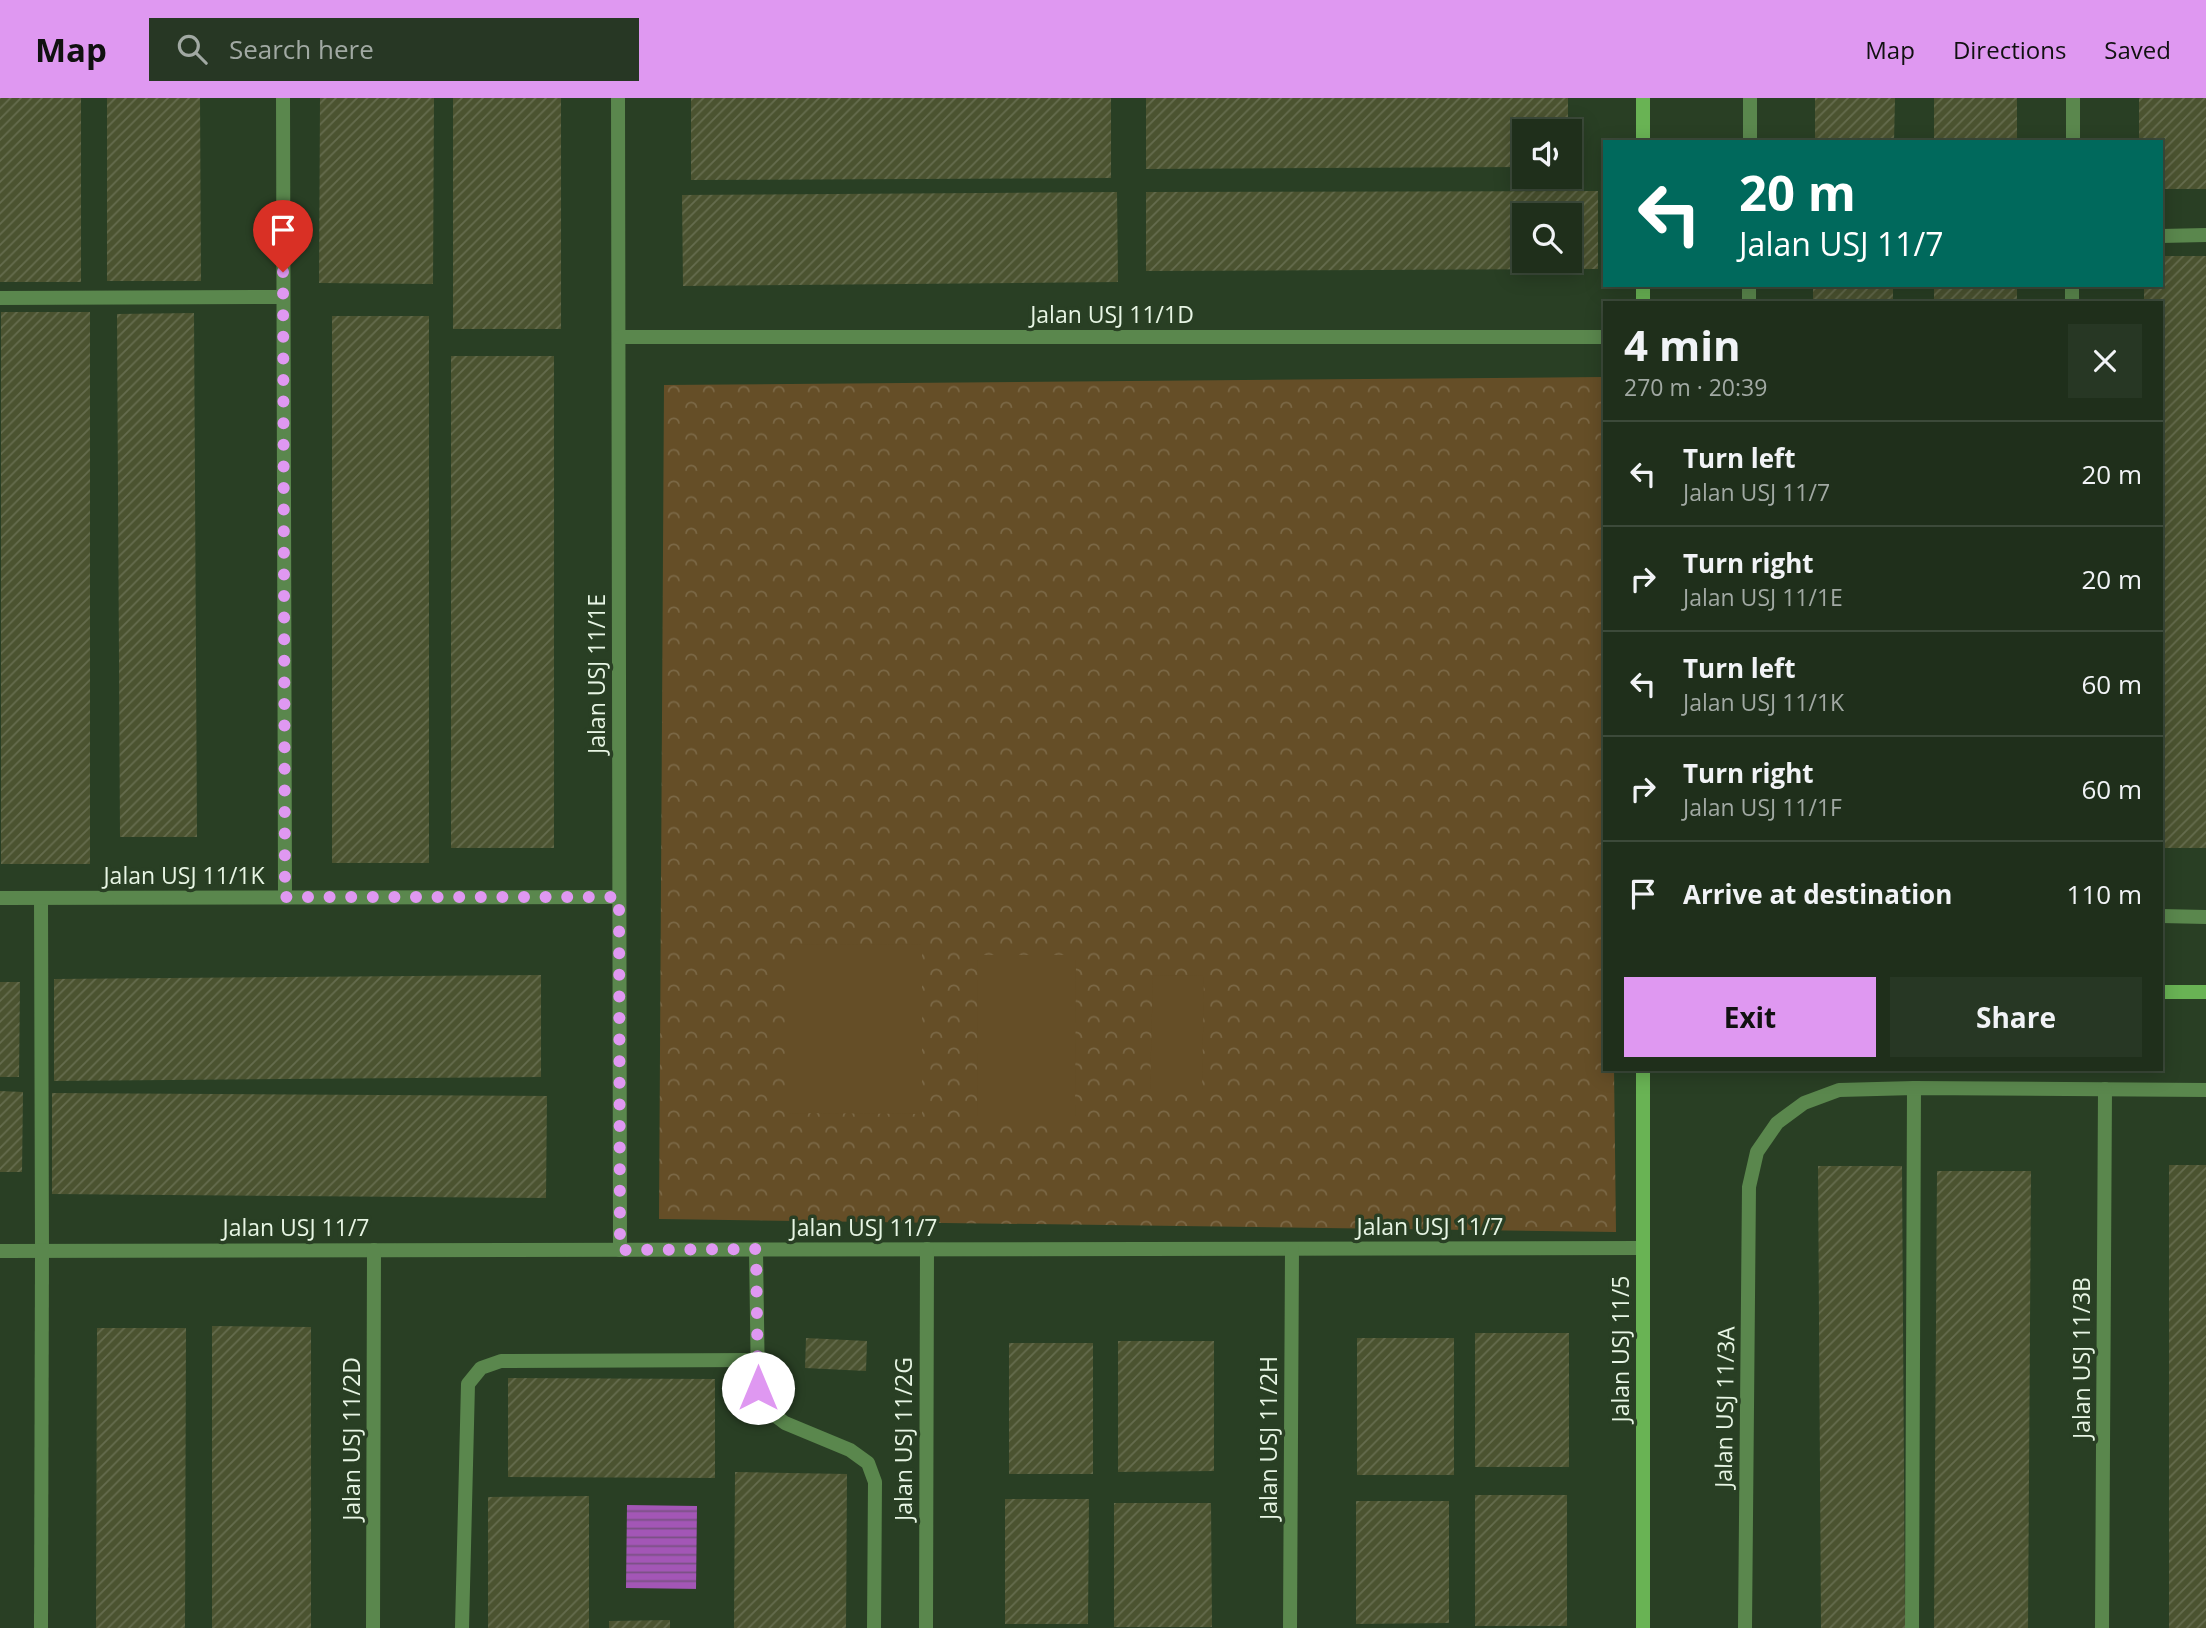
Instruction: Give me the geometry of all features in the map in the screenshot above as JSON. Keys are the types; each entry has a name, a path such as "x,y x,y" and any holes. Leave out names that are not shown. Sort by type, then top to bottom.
{"street":[{"path":"283,98 285,897"},
{"name":"Jalan USJ 11/1E","path":"618,98 620,1250"},
{"path":"1643,98 1643,140"},
{"path":"1750,140 1751,98"},
{"path":"2073,98 2073,140"},
{"path":"2163,236 2206,235"},
{"path":"0,298 284,297"},
{"name":"Jalan USJ 11/1D","path":"619,337 1603,337"},
{"name":"Jalan USJ 11/1K","path":"0,898 619,897"},
{"path":"41,898 41,1628"},
{"path":"2163,916 2206,917"},
{"path":"2163,992 2206,992"},
{"name":"Jalan USJ 11/5","path":"1643,1071 1643,1628"},
{"path":"1912,1628 1914,1088"},
{"name":"Jalan USJ 11/3B","path":"2102,1628 2105,1089"},
{"name":"Jalan USJ 11/3A","path":"1745,1628 1749,1187 1757,1152 1777,1124 1804,1104 1839,1090 2206,1090"},
{"name":"Jalan USJ 11/7","path":"0,1251 1643,1248"},
{"path":"756,1249 758,1388 765,1408 785,1423 850,1450 868,1463 875,1482 874,1628"},
{"name":"Jalan USJ 11/2G","path":"926,1628 927,1249"},
{"name":"Jalan USJ 11/2H","path":"1290,1628 1292,1249"},
{"name":"Jalan USJ 11/2D","path":"373,1628 374,1250"},
{"path":"462,1628 468,1384 481,1368 501,1361 758,1360"}],"green space":[{"path":"1603,377 1603,1071 1614,1071 1616,1232 659,1219 664,385"},
{"path":"788,944 922,945 922,1114 788,1113"},
{"path":"978,955 1076,955 1075,1122 977,1122"},
{"path":"1153,975 1204,976 1202,1090 1150,1090"}],"shaded area":[{"path":"627,1505 697,1506 696,1589 626,1588"}],"building":[{"path":"0,98 81,98 81,282 0,282"},
{"path":"107,98 200,98 201,281 107,281"},
{"path":"320,98 434,98 433,284 319,283"},
{"path":"453,98 561,98 561,329 453,329"},
{"path":"691,98 1111,98 1111,178 691,180"},
{"path":"1146,98 1568,98 1568,119 1512,119 1512,167 1146,169"},
{"path":"1815,98 1895,98 1894,140 1815,140"},
{"path":"1934,98 2017,98 2017,140 1934,140"},
{"path":"2139,98 2206,98 2206,189 2163,189 2163,140 2139,140"},
{"path":"1598,191 1598,269 1582,269 1582,203 1512,203 1512,269 1146,271 1146,192"},
{"path":"1117,192 1118,282 683,286 682,195"},
{"path":"2163,256 2206,256 2206,848 2163,848 2163,301 2144,301 2144,287 2163,287"},
{"path":"1813,287 1893,287 1893,301 1813,301"},
{"path":"1934,287 2017,287 2017,301 1934,301"},
{"path":"1,312 90,312 90,864 1,864"},
{"path":"194,313 197,837 120,837 117,314"},
{"path":"332,316 429,316 429,863 332,863"},
{"path":"451,356 554,356 554,848 451,848"},
{"path":"541,975 541,1077 54,1081 54,979"},
{"path":"0,982 20,982 19,1077 0,1077"},
{"path":"0,1091 23,1092 22,1172 0,1172"},
{"path":"52,1093 547,1096 546,1198 52,1194"},
{"path":"2169,1165 2206,1165 2206,1628 2169,1628"},
{"path":"1818,1166 1902,1166 1905,1628 1821,1628"},
{"path":"1937,1171 2031,1171 2028,1628 1934,1628"},
{"path":"212,1326 311,1327 311,1628 212,1628"},
{"path":"97,1328 186,1328 185,1628 96,1628"},
{"path":"1475,1333 1569,1333 1569,1467 1475,1467"},
{"path":"806,1338 867,1341 866,1371 805,1368"},
{"path":"1357,1338 1454,1338 1454,1475 1357,1475"},
{"path":"1118,1341 1214,1341 1214,1471 1118,1472"},
{"path":"1009,1343 1093,1343 1093,1474 1009,1474"},
{"path":"508,1378 715,1379 715,1478 508,1477"},
{"path":"735,1472 847,1474 846,1628 734,1628"},
{"path":"1475,1495 1567,1495 1567,1626 1475,1626"},
{"path":"589,1496 589,1628 488,1628 488,1497"},
{"path":"1005,1499 1089,1499 1088,1624 1005,1624"},
{"path":"1356,1501 1449,1501 1449,1623 1356,1624"},
{"path":"1114,1503 1211,1503 1212,1627 1114,1627"},
{"path":"670,1620 670,1628 609,1628 609,1621"}],"route":[{"path":"283,272 285,897 619,897 620,1250 756,1249 758,1388"}]}
